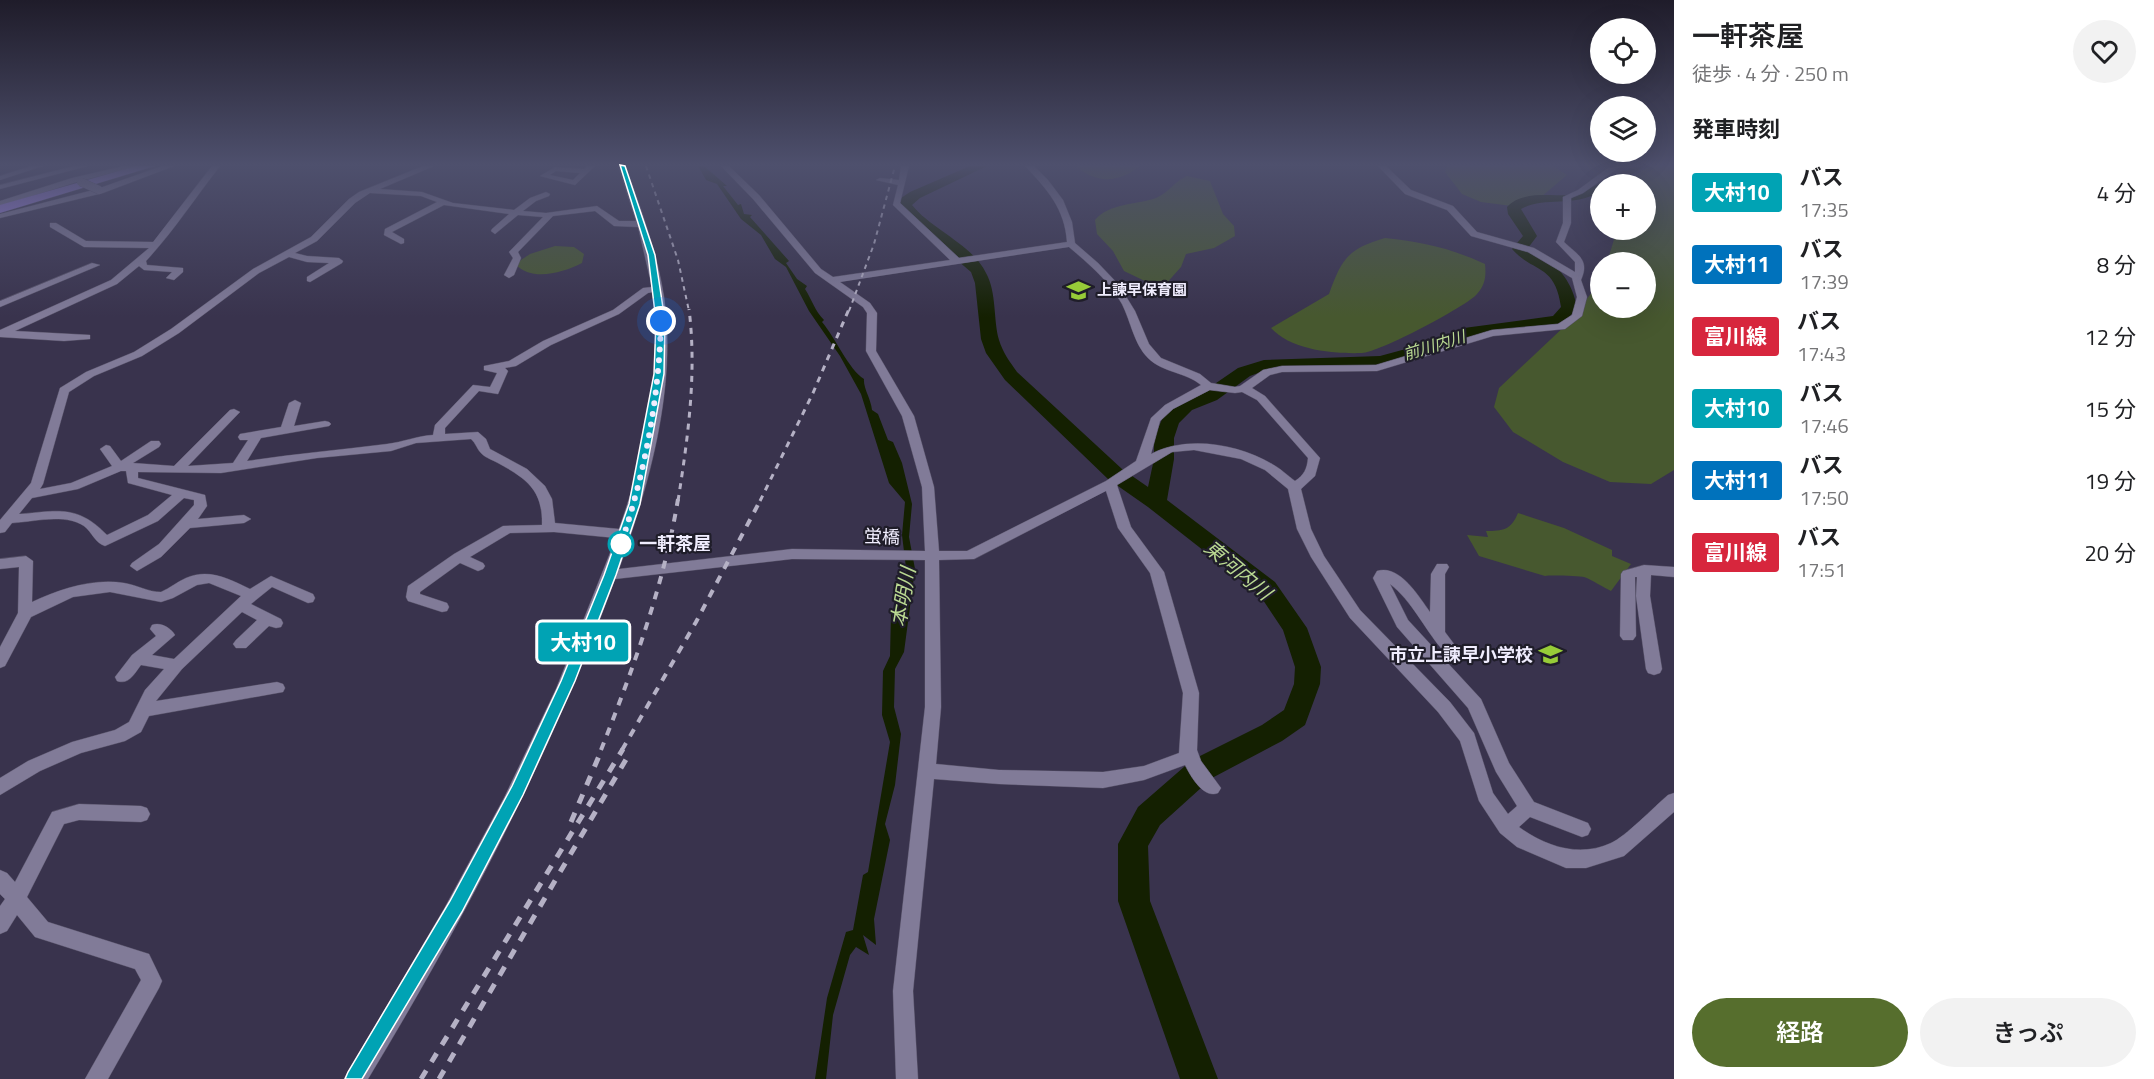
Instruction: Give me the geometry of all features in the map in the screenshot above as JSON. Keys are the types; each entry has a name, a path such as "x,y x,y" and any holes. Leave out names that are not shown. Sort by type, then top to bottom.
{"street":[{"path":"1,334 98,291 141,260 176,216"},
{"path":"5,524 41,476 56,411 64,390 90,374 152,346 255,271 314,239 336,216"},
{"path":"401,241 387,232 416,216"},
{"path":"495,231 515,216"},
{"path":"509,275 517,258 513,252 548,216"},
{"path":"607,216 617,224 642,224"},
{"path":"355,1079 456,906 518,790 568,681 624,534 643,469 659,374 661,321 658,289 652,255 639,216"},
{"path":"772,216 818,271 867,305 872,313 871,351 908,416 928,487 927,556 933,707 903,991 907,1079"},
{"path":"911,216 961,260"},
{"path":"1064,216 1072,237 1071,244"},
{"path":"1239,389 1267,372 1282,369 1377,368 1492,333 1561,327 1577,316 1582,297 1576,276 1531,250 1474,234 1458,216"},
{"path":"1567,216 1560,242 1579,261 1581,269 1576,276"},
{"path":"53,225 84,244 154,245"},
{"path":"833,280 1071,244 1105,272 1128,306 1136,329 1151,354 1161,363 1213,386 1239,389 1261,398 1314,458 1313,468 1306,481 1294,487 1304,529 1329,576 1355,614 1444,706 1468,738 1485,796 1506,827 1524,841 1566,859 1586,859 1617,850 1674,801"},
{"path":"289,254 307,259 339,261 310,279"},
{"path":"141,260 144,267 180,270 171,278"},
{"path":"0,304 95,265"},
{"path":"439,437 439,427 477,387 494,392 503,371 489,368 512,364 547,343 616,312 646,290 658,289"},
{"path":"0,321 16,327"},
{"path":"1,334 86,337"},
{"path":"1138,466 1155,420 1169,407 1213,386"},
{"path":"287,428 295,403"},
{"path":"177,470 234,412"},
{"path":"243,437 287,428 325,424"},
{"path":"237,467 256,435"},
{"path":"125,467 177,470 237,467 317,454 391,447 439,437 474,435 482,442 485,451 542,488 551,509 548,529"},
{"path":"29,495 74,486 125,467 155,444"},
{"name":"蛍橋","path":"610,575 792,554 969,556 1113,483 1169,449 1194,446 1245,456 1269,467 1294,487"},
{"path":"106,449 125,467 132,480 200,498 201,506 186,524 156,556 137,566"},
{"path":"517,476 542,488"},
{"path":"1113,483 1125,528 1157,572 1191,693 1191,757 1212,788"},
{"path":"530,496 542,488"},
{"path":"5,524 68,515 88,523 105,541 153,518 182,494"},
{"path":"186,524 244,519"},
{"path":"442,607 413,597 413,590 508,522 548,529 553,527 624,534"},
{"path":"459,557 478,566"},
{"path":"0,564 26,561 25,613 0,662"},
{"path":"1442,567 1438,574 1442,640 1402,584 1390,576 1382,574 1380,578 1402,624 1475,704 1502,767 1528,808 1582,829"},
{"path":"1644,570 1643,596 1653,669"},
{"path":"1628,636 1628,574 1644,570 1674,572"},
{"path":"25,613 56,598 94,588 121,588 158,597 194,579 207,576 272,620 241,644"},
{"path":"0,787 34,766 78,747 119,736 135,727 150,695 177,665 245,600 271,580 308,598"},
{"path":"123,677 137,659 167,635 157,629"},
{"path":"137,659 177,665"},
{"path":"143,710 277,688"},
{"path":"927,771 999,777 1103,780 1144,773 1191,757"},
{"path":"1506,827 1528,808"},
{"path":"0,924 16,899 58,818 79,812 141,814"},
{"path":"0,879 42,930 142,961 152,981 96,1079"}],"shaded area":[{"path":"1099,216 1225,216 1234,226 1235,236 1214,248 1186,254 1181,267 1164,286 1149,283 1124,271 1113,251 1097,234 1095,220"},
{"path":"1656,216 1674,216 1674,470 1651,484 1610,482 1563,462 1513,432 1494,407 1499,388 1568,323 1590,295 1590,318 1656,318 1656,252 1610,252 1614,240 1656,240"},
{"path":"1385,238 1436,246 1485,264 1484,283 1470,300 1440,318 1403,337 1362,353 1338,353 1301,346 1279,335 1271,328 1329,294 1343,263 1354,251"},
{"path":"555,246 574,247 584,254 582,263 547,274 530,273 515,264 530,254"},
{"path":"1518,513 1564,528 1612,550 1612,556 1631,564 1611,591 1584,577 1545,576 1479,556 1467,535 1488,537 1486,531 1506,528"}],"water":[{"name":"本明川","path":"739,216 751,216 789,261 786,263 797,279 807,286 805,289 824,320 822,322 858,375 864,379 872,410 878,414 888,440 893,442 902,463 912,504 909,537 915,569 904,652 895,669 894,707 901,734 895,785 885,824 890,840 874,919 876,945 863,935 869,955 856,947 850,955 833,1015 826,1079 815,1079 827,998 846,932 853,930 863,875 868,872 890,742 882,715 883,671 890,656 891,614 897,612 900,592 907,576 902,535 905,502 889,483 861,394 840,356 809,311 786,267 775,259 761,235"}],"waterway":[{"name":"東河内川","path":"915,216 978,271 983,283 990,339 995,353 1011,376 1115,474 1156,502"},
{"name":"前川内川","path":"1156,502 1164,459 1164,438 1170,421 1185,406 1210,396 1244,372 1264,365 1380,361 1434,347 1464,333 1482,329 1541,324 1559,319 1569,308 1564,288 1546,265 1519,249 1530,236 1517,216"},
{"name":"東河内川","path":"1156,502 1267,588 1295,628 1308,667 1307,684 1295,717 1272,733 1202,769 1149,816 1133,844 1134,901 1199,1079"}],"railway":[{"path":"663,216 678,260 689,311"},
{"path":"849,311 874,244 881,216"},
{"path":"678,501 692,381 689,309"},
{"path":"761,499 813,393 849,309"},
{"path":"601,750 625,689 656,595 678,499"},
{"path":"622,750 696,622 761,499"},
{"path":"571,822 602,749"},
{"path":"421,1079 623,749"},
{"path":"439,1079 628,756"}],"bus line":[{"name":"大村10","path":"355,1079 456,906 518,790 568,681 610,575 634,504 650,435 659,374 661,321 652,255 639,216"}],"place":[{"name":"上諫早保育園","path":"1079,290"},
{"name":"一軒茶屋","path":"621,544"},
{"name":"市立上諫早小学校","path":"1551,655"}],"route":[{"path":"621,544 620,547 634,504 650,435 659,374 661,321"}]}
